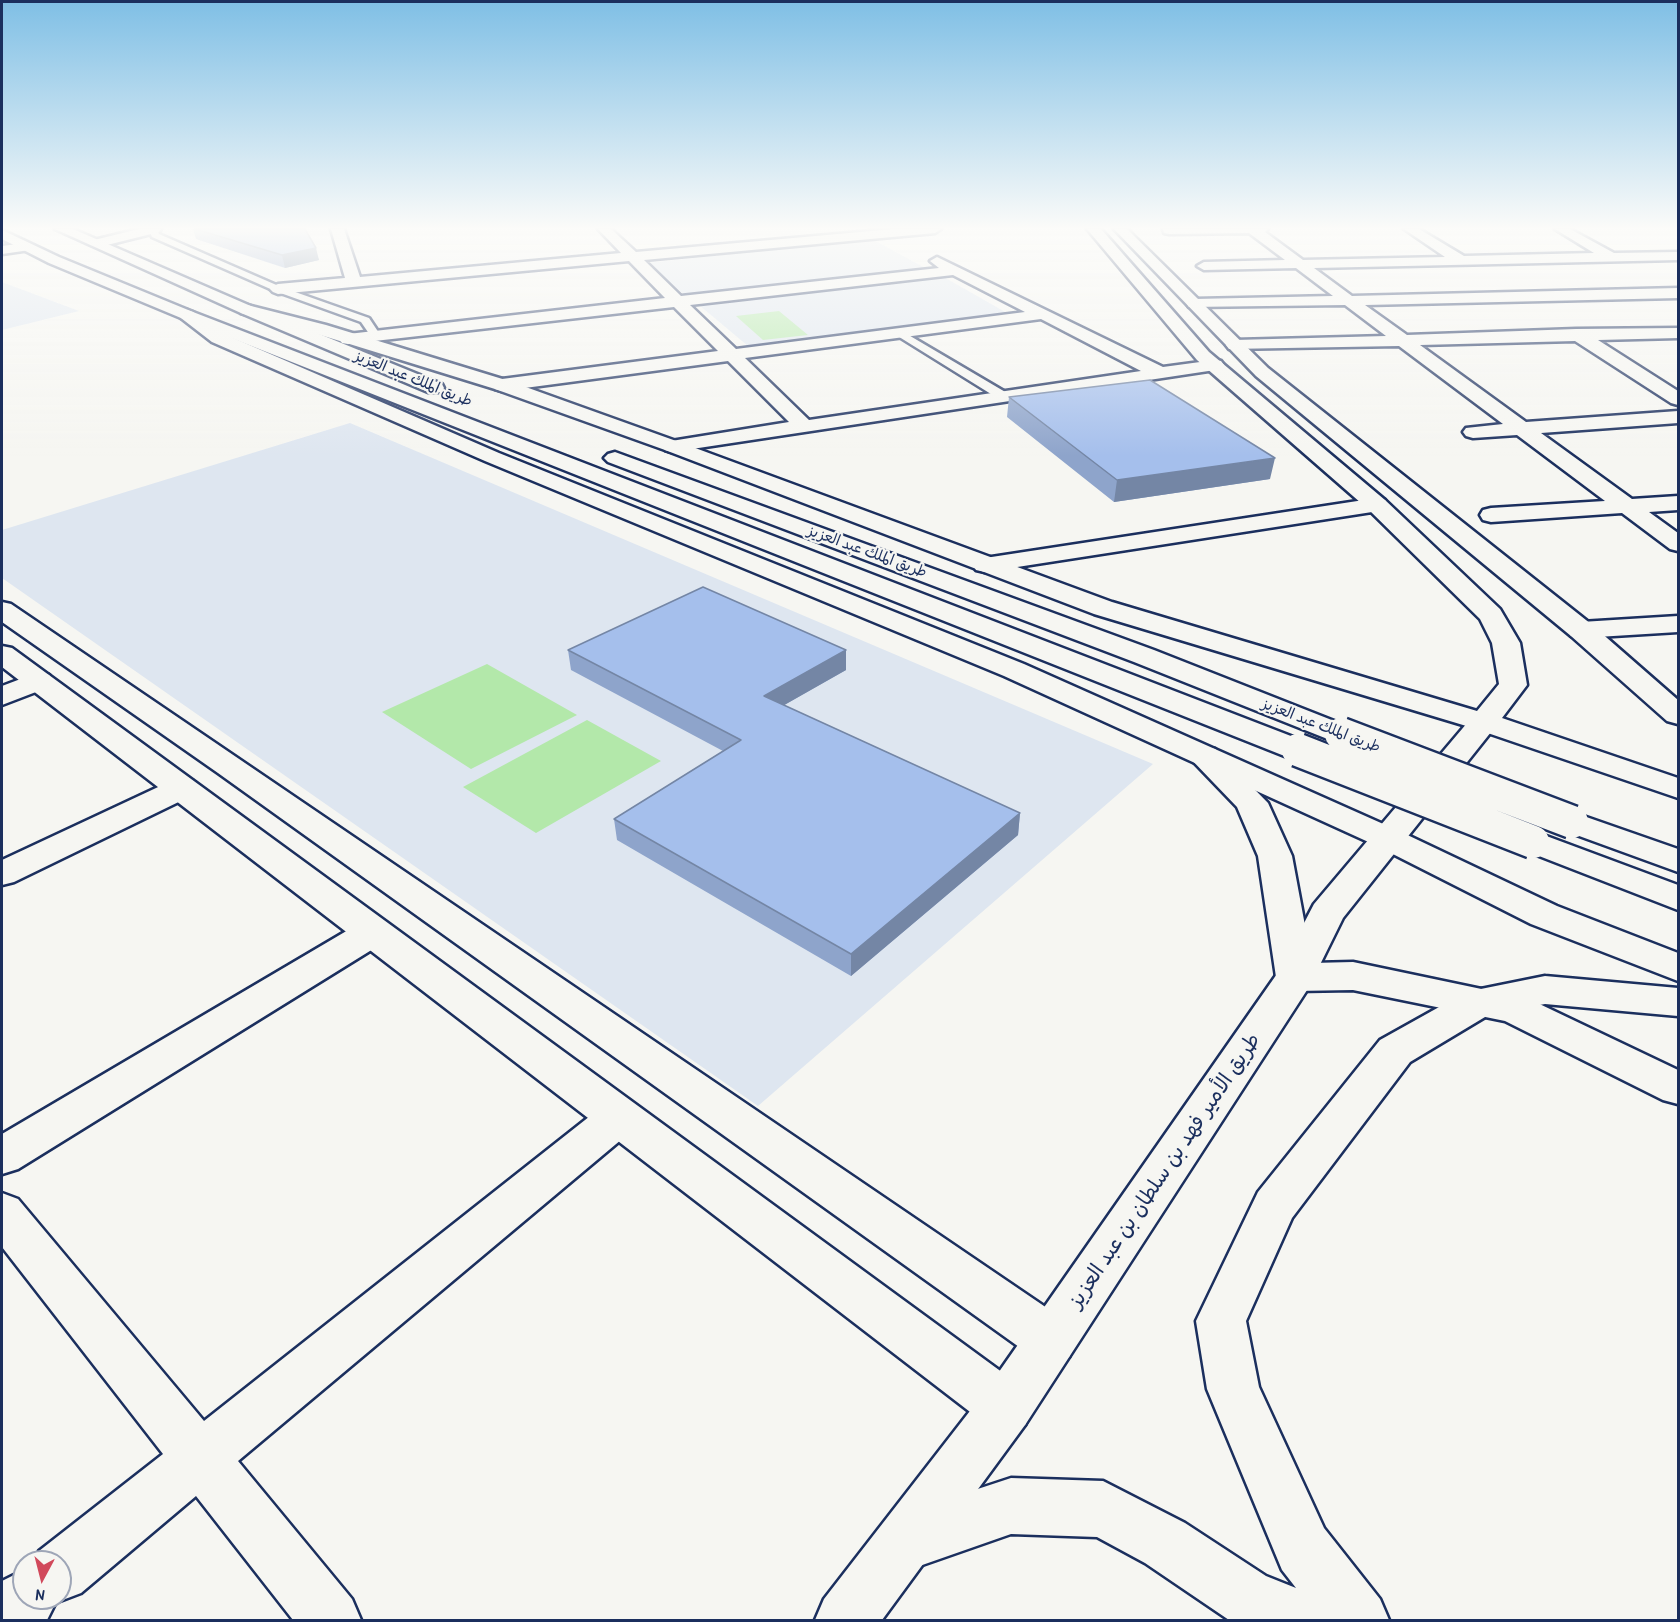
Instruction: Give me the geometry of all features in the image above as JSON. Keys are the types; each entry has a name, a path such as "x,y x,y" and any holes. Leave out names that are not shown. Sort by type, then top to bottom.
{"street":[{"path":"163,305 1678,898"},
{"name":"طريق الملك عبد العزيز","path":"235,305 453,395"},
{"path":"348,339 637,305"},
{"path":"681,305 804,426"},
{"path":"1025,305 1160,373"},
{"name":"طريق الأمير فهد بن سلطان بن عبد العزيز","path":"845,1620 1006,1407 1296,977 1327,913 1513,685 1506,643 1491,615 1377,505 1203,356 1159,305"},
{"path":"1196,305 1262,372 1581,630 1678,715"},
{"path":"1354,305 1678,544"},
{"path":"1530,305 1678,399"},
{"path":"247,310 502,385 672,446 985,566 1103,608 1484,722 1678,788"},
{"path":"502,385 1044,314"},
{"path":"188,315 218,338 481,452 1014,670 1387,838 1544,915 1678,968"},
{"path":"1235,345 1678,333"},
{"path":"672,446 1215,365"},
{"path":"1473,432 1678,417"},
{"name":"طريق الملك عبد العزيز","path":"596,451 1144,656 1341,734 1678,861"},
{"path":"1491,515 1678,503"},
{"path":"985,566 1377,505"},
{"path":"2,610 239,772 1051,1340"},
{"path":"1581,630 1678,624"},
{"path":"2,654 1006,1407"},
{"path":"2,696 39,681"},
{"path":"1204,756 1252,803 1275,856 1296,977 1353,976 1515,1009 1678,1088"},
{"path":"2,874 182,788"},
{"path":"2,1156 373,932"},
{"path":"1359,1620 1303,1549 1233,1389 1221,1321 1274,1206 1395,1051 1480,1002 1545,990 1678,1002"},
{"path":"72,1562 619,1117"},
{"path":"2,1213 331,1620"},
{"path":"904,1543 1011,1506 1103,1509 1165,1543 1247,1598 1302,1620"},
{"path":"2,1620 14,1610"}],"lane":[{"path":"322,305 365,320 376,336"},
{"path":"900,333 1003,396"}],"shaded area":[{"path":"2,305 62,305 79,311 2,330"},
{"path":"699,305 992,305 1007,313 748,346"},
{"path":"350,423 1153,764 758,1106 2,578 2,530"}],"green space":[{"path":"779,311 808,335 763,340 736,316"},
{"path":"487,664 577,715 471,769 382,712"},
{"path":"587,720 661,761 536,833 463,787"}],"building":[{"path":"1150,380 1275,458 1117,480 1009,397"},
{"path":"703,587 846,650 764,696 1020,813 851,954 614,819 741,740 568,650"}]}
